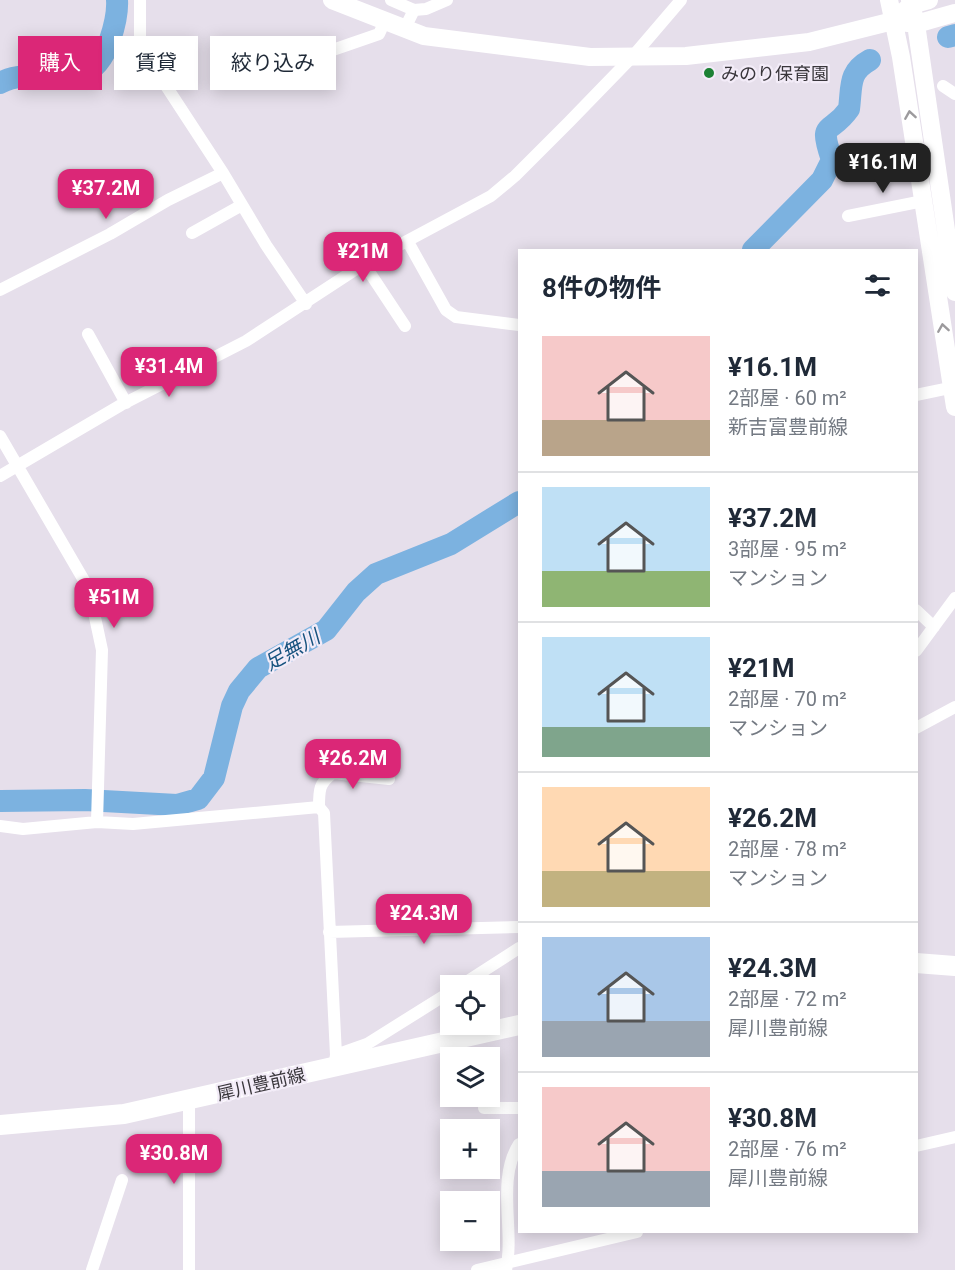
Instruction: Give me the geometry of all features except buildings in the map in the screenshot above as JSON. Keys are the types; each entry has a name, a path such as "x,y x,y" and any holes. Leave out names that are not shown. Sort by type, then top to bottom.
{"main road":[{"path":"332,0 424,36 590,57 686,56 809,42 893,21 916,24 955,13"},
{"path":"889,0 954,388 955,407"},
{"path":"893,21 910,2 929,0"},
{"path":"910,2 948,197 955,292"},
{"path":"918,963 955,966"},
{"name":"犀川豊前線","path":"0,1125 124,1114 189,1100 335,1061 518,1025"}],"street":[{"path":"140,0 140,46 306,304"},
{"path":"391,0 414,10 426,9 447,0"},
{"path":"664,0 669,14"},
{"path":"0,476 126,403 246,341 306,304 364,264 491,196 515,176 633,55 681,0"},
{"path":"405,28 414,10"},
{"path":"336,49 379,34 385,21"},
{"path":"944,86 955,94"},
{"path":"0,290 223,173"},
{"path":"848,216 923,201"},
{"path":"192,233 242,205"},
{"path":"408,242 446,310 456,317 518,325"},
{"path":"364,264 405,326"},
{"path":"88,334 126,403"},
{"path":"918,395 954,388"},
{"path":"0,436 89,589 98,622 102,650 97,822"},
{"path":"918,648 955,598"},
{"path":"918,612 934,627"},
{"path":"918,727 955,707"},
{"path":"389,779 333,773 324,779 319,789 319,807 324,813 335,1061 367,1044 440,998"},
{"path":"0,826 23,830 97,822 133,824 319,807"},
{"path":"329,932 518,927"},
{"path":"477,975 518,949"},
{"path":"189,1100 189,1270"},
{"path":"484,1108 518,1107"},
{"path":"918,1146 955,1137"},
{"path":"507,1265 509,1170 518,1146"},
{"path":"92,1270 122,1180"},
{"path":"477,1270 507,1265 634,1233"}],"waterway":[{"path":"0,83 30,76 61,78 88,71 100,60 110,40 117,0"},
{"name":"足無川","path":"948,37 955,35"},
{"name":"足無川","path":"754,249 822,180 832,160 826,133 849,109 854,75 870,60"},
{"name":"足無川","path":"0,801 85,800 177,805 198,799 214,778 232,706 239,691 258,668 326,630 356,592 376,574 451,544 518,503"}],"place":[{"name":"みのり保育園","path":"709,73"}]}
